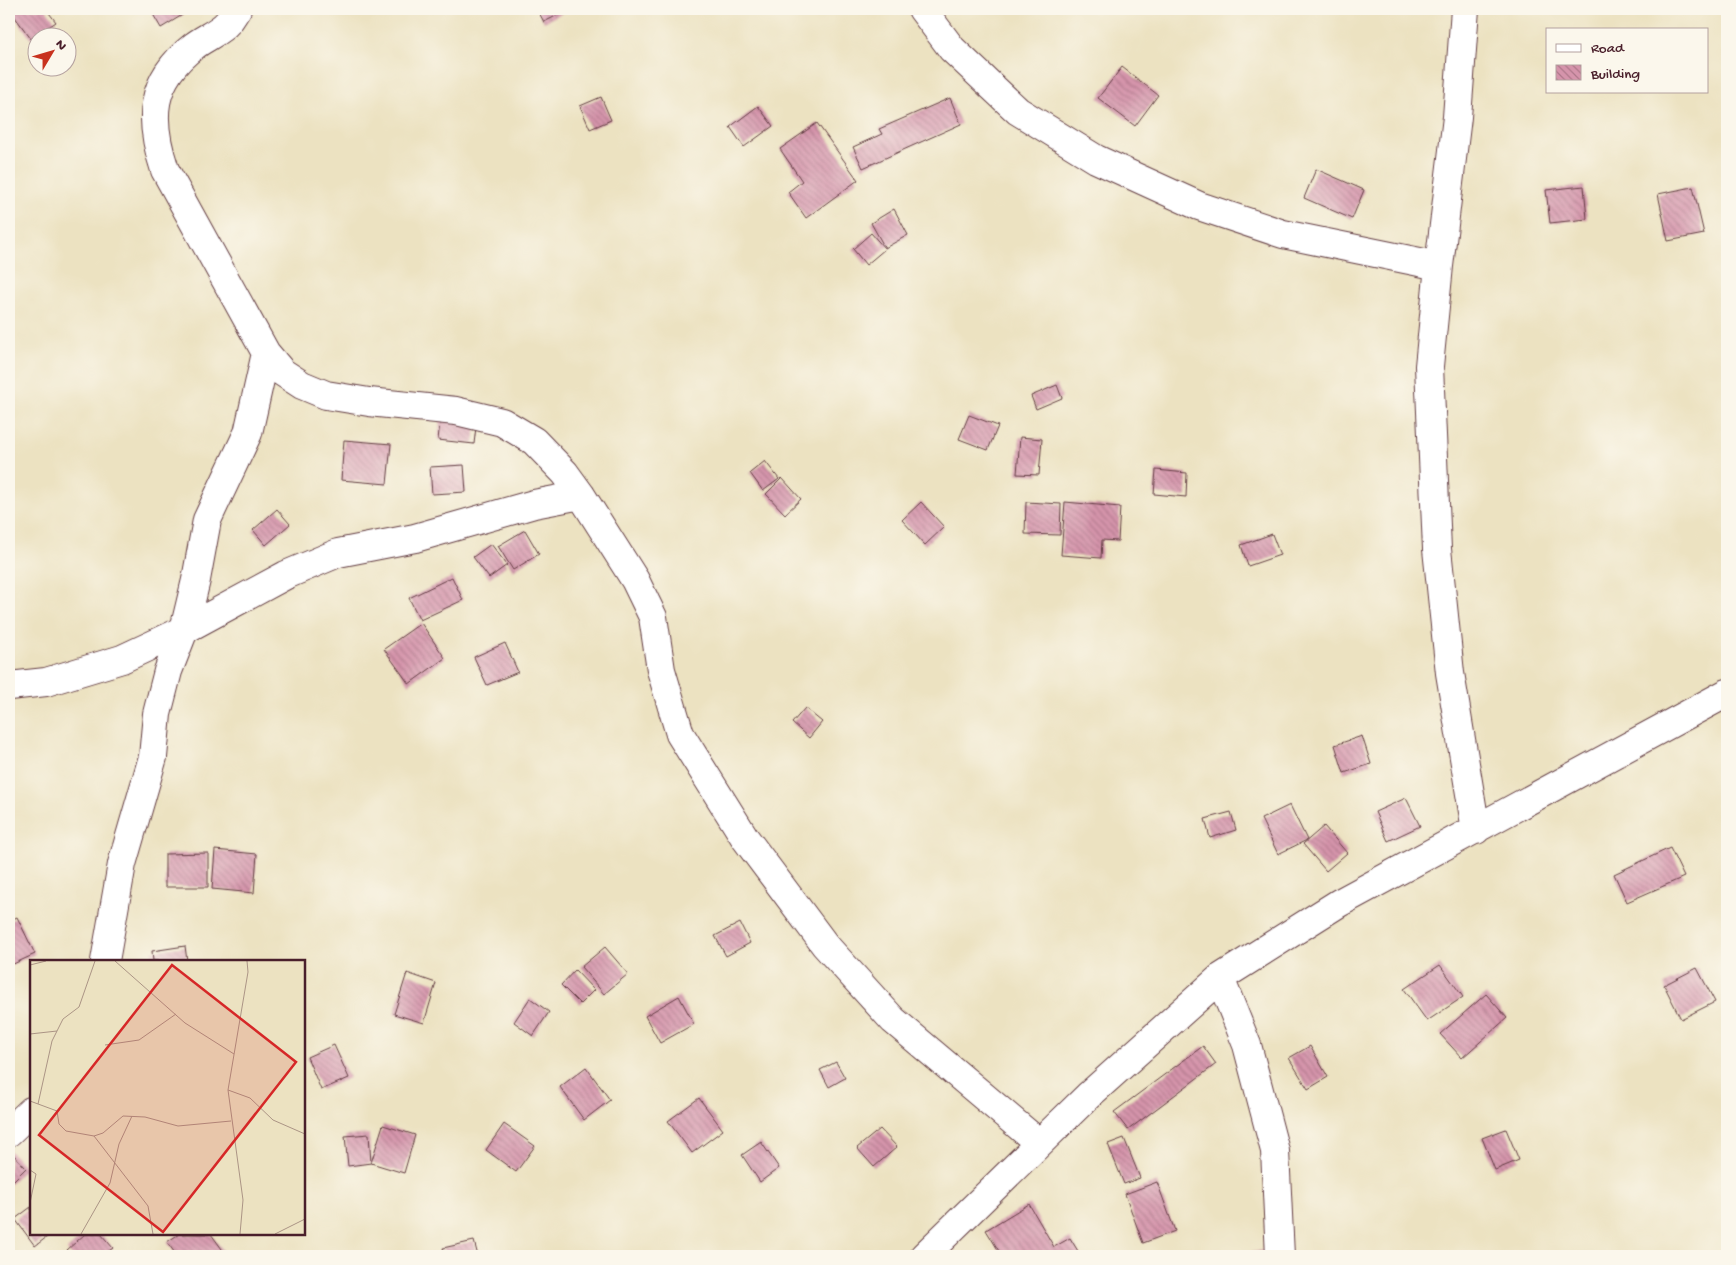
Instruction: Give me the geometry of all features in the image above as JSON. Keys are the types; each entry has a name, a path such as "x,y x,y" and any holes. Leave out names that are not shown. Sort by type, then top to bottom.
{"street":[{"path":"237,9 228,23 193,47 167,72 158,93 154,119 158,146 166,170 266,353 282,372 302,385 326,395 369,402 456,411 502,422 534,440 565,473 581,495 635,580 653,618 661,670 680,734 745,838 825,945 893,1020 1039,1143"},
{"path":"922,9 952,49 1018,111 1096,159 1199,206 1283,234 1439,266"},
{"path":"1465,9 1457,117 1429,366 1438,549 1450,673 1476,830"},
{"path":"105,960 122,864 153,757 157,714 168,671 184,630 208,520 248,434 266,353"},
{"path":"9,686 46,682 122,659 184,630 286,575 338,553 415,538 534,504 581,495"},
{"path":"924,1256 1088,1096 1220,978 1339,903 1727,693"},
{"path":"1220,978 1247,1045 1275,1151 1280,1256"},
{"path":"9,1132 30,1112"}],"building":[{"path":"18,9 46,9 56,22 47,28 28,28 28,35 12,13"},
{"path":"150,9 181,9 184,14 161,28"},
{"path":"537,9 570,9 544,22"},
{"path":"1122,67 1158,95 1135,126 1098,98"},
{"path":"601,97 611,120 590,129 580,106"},
{"path":"950,98 961,124 863,168 853,147 882,134 879,129"},
{"path":"758,106 773,126 744,147 730,127"},
{"path":"817,123 858,180 806,218 788,192 802,181 780,149"},
{"path":"1316,169 1364,190 1352,219 1304,198"},
{"path":"1584,186 1587,219 1550,223 1546,190"},
{"path":"1693,187 1704,234 1668,241 1658,194"},
{"path":"894,209 908,235 885,248 871,223"},
{"path":"871,233 885,249 866,265 853,249"},
{"path":"1057,385 1062,398 1036,409 1031,396"},
{"path":"441,413 477,418 474,444 438,440"},
{"path":"969,415 998,426 988,450 959,439"},
{"path":"1020,437 1042,439 1039,475 1017,474"},
{"path":"344,440 391,444 387,484 341,480"},
{"path":"765,461 779,479 763,491 750,473"},
{"path":"464,465 466,492 432,494 430,467"},
{"path":"1156,470 1187,473 1186,497 1154,494"},
{"path":"782,478 801,499 785,514 766,494"},
{"path":"921,502 944,527 925,545 902,520"},
{"path":"1026,502 1061,504 1060,535 1025,534"},
{"path":"1065,502 1120,507 1118,541 1102,540 1101,558 1061,555"},
{"path":"277,509 290,524 266,545 253,530"},
{"path":"525,530 539,554 513,570 498,546"},
{"path":"1272,534 1280,555 1248,566 1241,545"},
{"path":"491,544 507,565 489,578 473,557"},
{"path":"452,577 463,600 420,620 409,598"},
{"path":"421,623 445,658 409,684 384,649"},
{"path":"505,643 518,672 487,685 474,657"},
{"path":"805,708 822,722 809,738 792,723"},
{"path":"1362,736 1371,764 1344,773 1335,745"},
{"path":"1406,798 1420,826 1388,841 1375,812"},
{"path":"1290,805 1307,840 1278,854 1261,819"},
{"path":"1231,812 1236,830 1210,838 1205,819"},
{"path":"1324,826 1347,853 1326,871 1303,844"},
{"path":"1670,848 1684,877 1627,902 1614,874"},
{"path":"215,850 257,854 254,893 212,889"},
{"path":"208,853 208,887 165,887 165,854"},
{"path":"17,917 35,954 9,966 9,921"},
{"path":"740,923 750,943 726,956 715,936"},
{"path":"185,946 187,960 153,960 152,951"},
{"path":"605,947 628,974 604,994 581,967"},
{"path":"1440,965 1463,997 1427,1021 1404,989"},
{"path":"1697,968 1715,1002 1681,1019 1664,985"},
{"path":"575,970 594,990 580,1004 561,985"},
{"path":"407,973 436,983 424,1023 394,1014"},
{"path":"1486,994 1507,1018 1462,1058 1440,1034"},
{"path":"679,996 694,1024 660,1043 645,1016"},
{"path":"530,998 549,1012 533,1036 514,1022"},
{"path":"334,1045 349,1078 321,1090 307,1057"},
{"path":"1203,1046 1216,1064 1128,1130 1114,1112"},
{"path":"1310,1046 1328,1077 1308,1089 1289,1058"},
{"path":"836,1062 845,1078 829,1087 820,1070"},
{"path":"586,1067 610,1100 584,1120 560,1087"},
{"path":"699,1098 723,1130 692,1153 668,1121"},
{"path":"504,1124 535,1146 516,1172 486,1150"},
{"path":"383,1125 415,1135 404,1173 371,1163"},
{"path":"880,1129 897,1147 874,1167 857,1148"},
{"path":"1506,1129 1519,1160 1495,1170 1482,1138"},
{"path":"369,1134 371,1163 348,1166 345,1136"},
{"path":"1124,1138 1140,1178 1124,1184 1108,1144"},
{"path":"761,1142 779,1168 760,1182 742,1155"},
{"path":"9,1150 26,1168 9,1185"},
{"path":"1157,1182 1175,1231 1143,1243 1125,1194"},
{"path":"1029,1204 1054,1247 1070,1238 1081,1256 1002,1256 986,1230"},
{"path":"30,1208 30,1235 50,1235 35,1246 15,1219"},
{"path":"84,1235 102,1235 113,1248 102,1256 72,1256 67,1250"},
{"path":"178,1235 212,1235 227,1256 177,1256 167,1242"},
{"path":"474,1241 478,1256 445,1256 443,1248"},
{"path":"1264,1250 1265,1256 1236,1256 1236,1255"}]}
